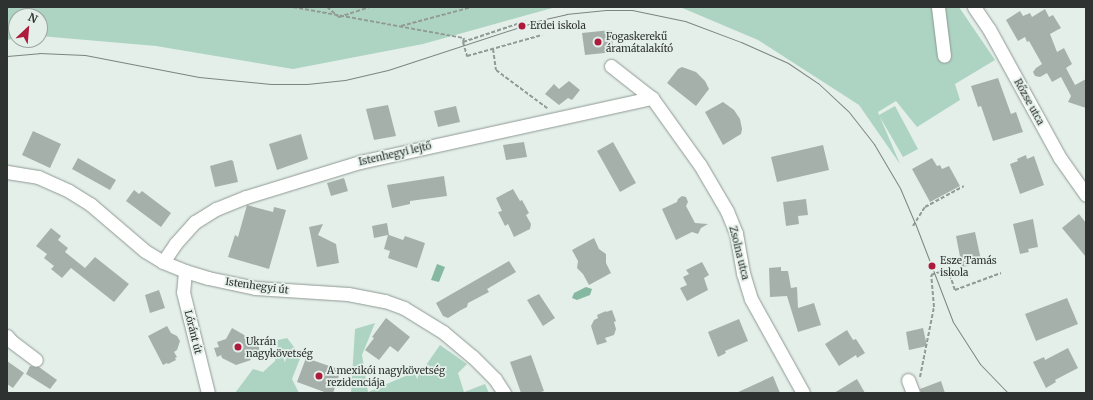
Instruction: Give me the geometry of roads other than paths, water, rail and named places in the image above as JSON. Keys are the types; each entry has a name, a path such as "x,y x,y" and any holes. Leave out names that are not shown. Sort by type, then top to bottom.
{"street":[{"path":"938,7 944,56"},
{"name":"Rőzse utca","path":"974,7 989,29 1053,145 1086,195"},
{"name":"Zsolna utca","path":"611,66 652,98 700,165 727,211 736,233 743,273 751,299 803,393"},
{"name":"Istenhegyi lejtő","path":"163,262 175,244 195,222 216,209 246,197 360,162 652,98"},
{"name":"Istenhegyi út","path":"7,172 38,177 69,190 90,204 145,251 163,262 185,271 208,278 255,288 348,294 373,298 395,304 428,322 459,345 495,379 504,393"},
{"name":"Lóránt út","path":"185,271 183,292 208,393"},
{"path":"7,336 11,341 36,360"},
{"path":"913,393 914,380"}],"tram line":[{"path":"7,56 39,53 85,55 199,77 271,84 307,84 345,80 388,70 541,20 566,14 606,10 632,10 685,21 741,42 788,63 818,83 849,112 874,144 900,188 953,322 980,364 1008,393"}],"place":[{"name":"Erdei iskola","path":"522,26"},
{"name":"Fogaskerekű áramátalakító","path":"598,42"},
{"name":"Esze Tamás iskola","path":"932,266"},
{"name":"Ukrán nagykövetség","path":"238,347"},
{"name":"A mexikói nagykövetség rezidenciája","path":"319,376"}]}
